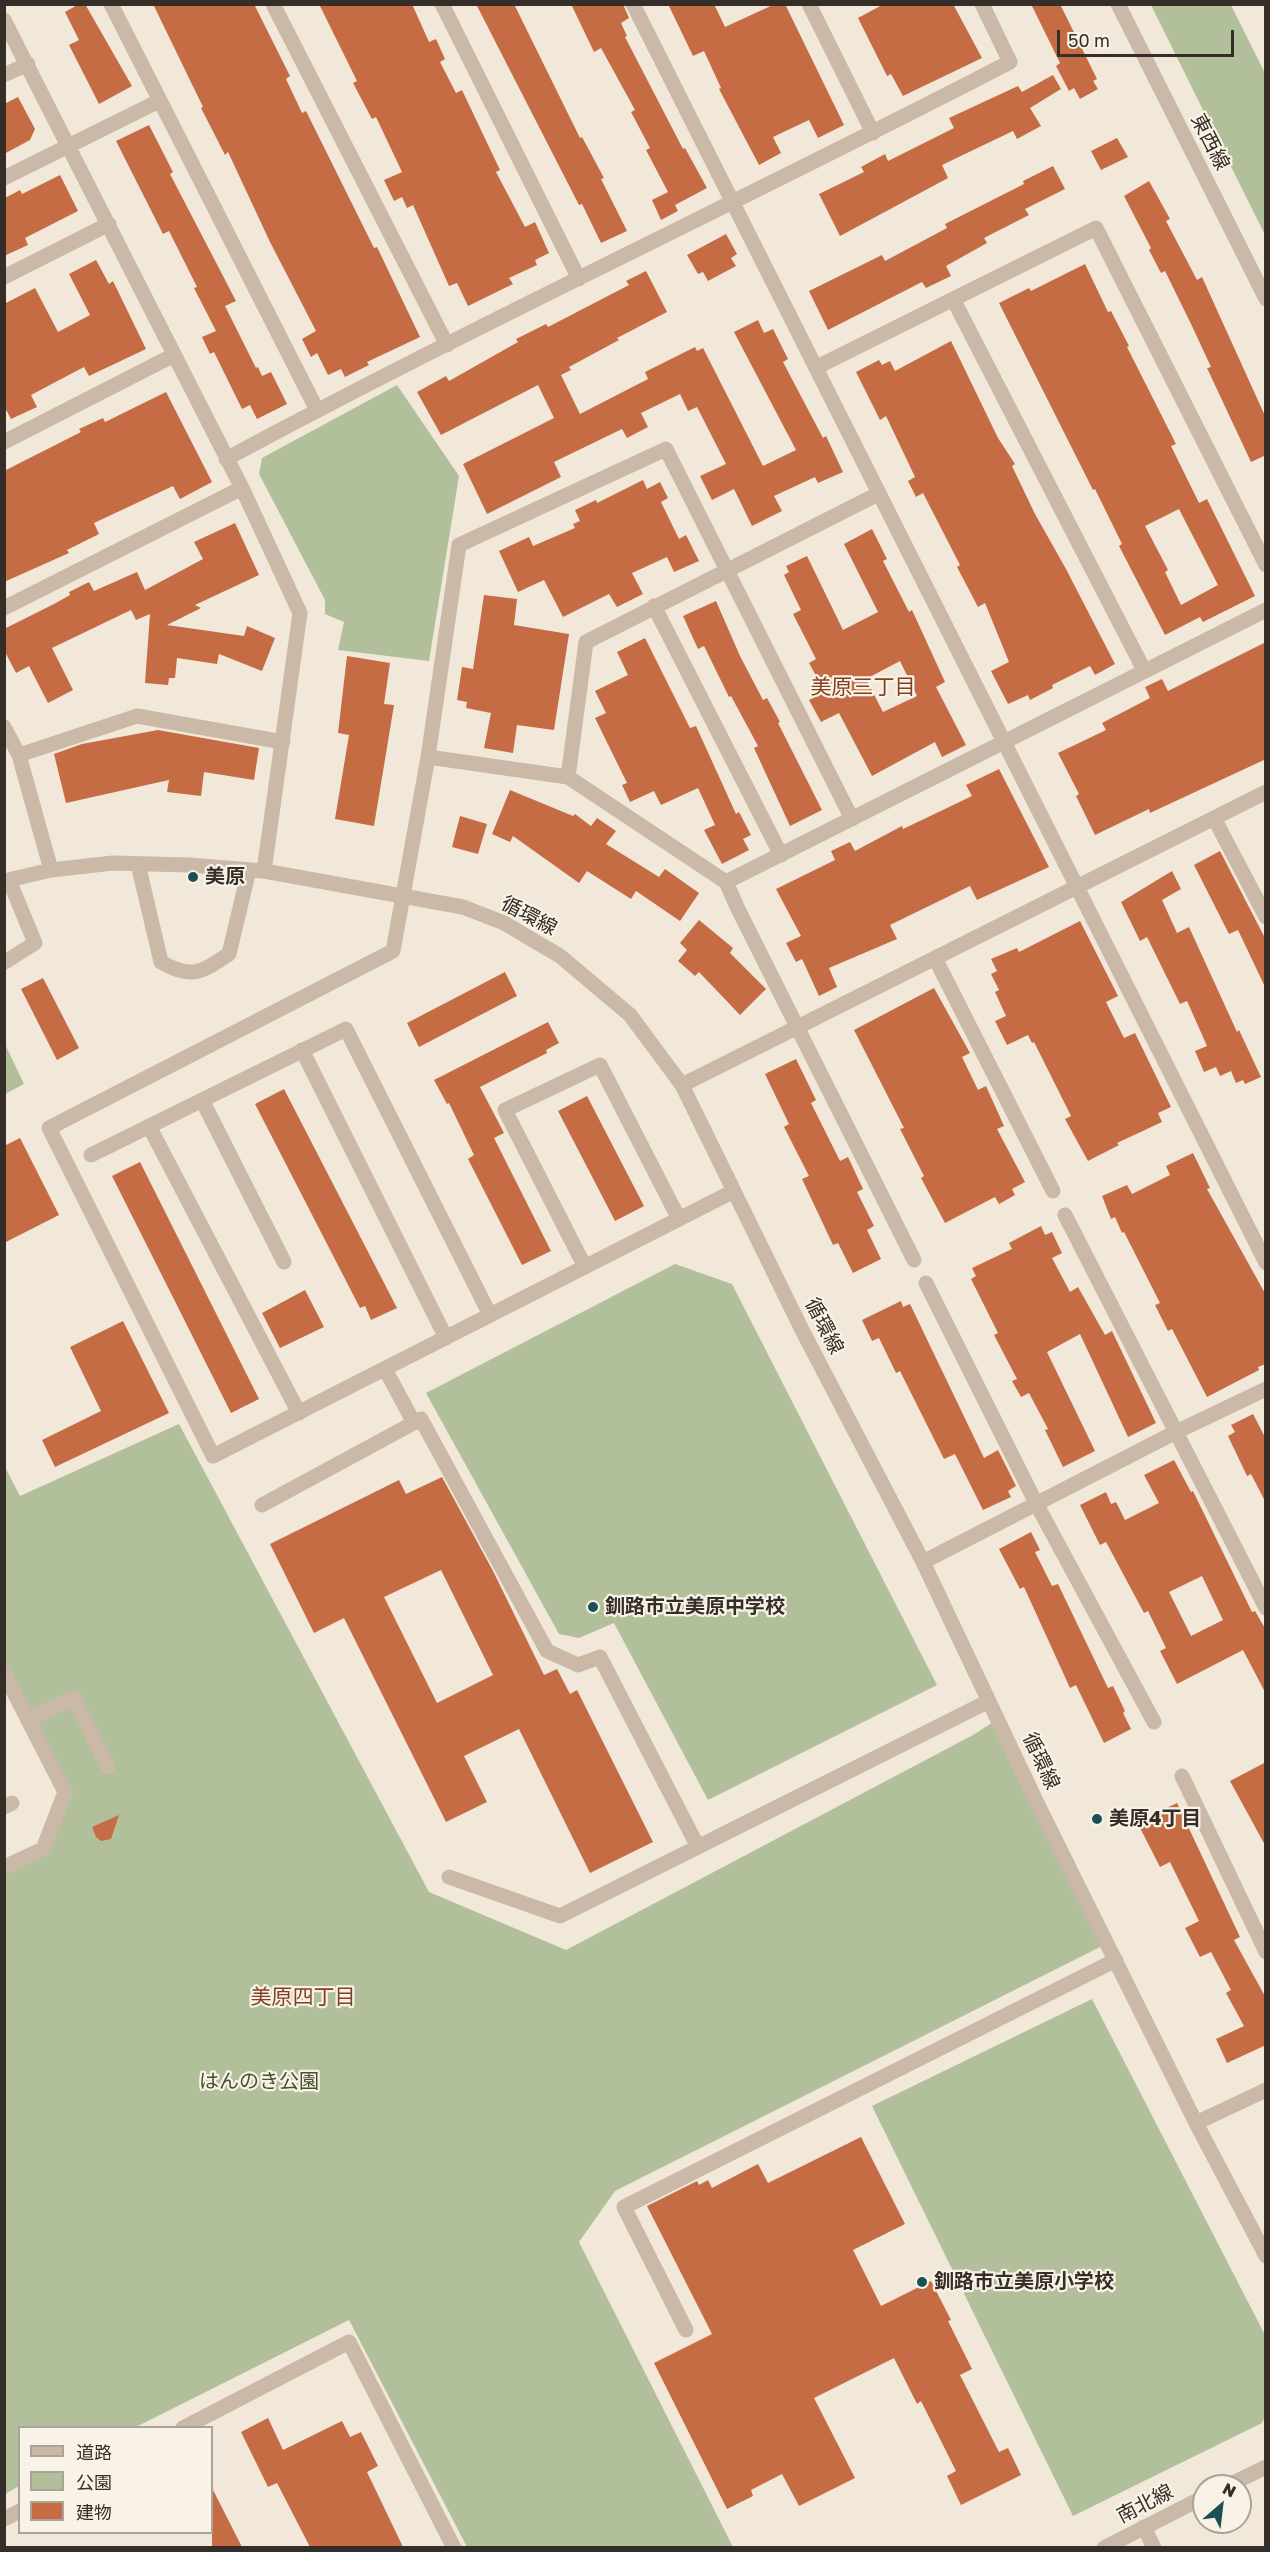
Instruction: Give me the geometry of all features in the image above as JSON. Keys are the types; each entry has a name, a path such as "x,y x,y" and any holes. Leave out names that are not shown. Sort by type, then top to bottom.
{"street":[{"path":"111,4 317,410"},
{"path":"273,4 447,345"},
{"path":"442,4 579,279"},
{"path":"633,4 1266,1263"},
{"path":"809,4 873,133"},
{"path":"226,459 317,410 732,204 1010,62 982,4"},
{"name":"東西線","path":"1118,4 1266,299"},
{"path":"4,20 70,145 242,488 300,613 283,742 256,870 229,954 203,971 178,972 161,962 138,864"},
{"path":"4,75 28,64"},
{"path":"4,178 159,101"},
{"path":"4,277 109,224"},
{"path":"817,367 1096,228 1266,565"},
{"path":"953,299 1144,670"},
{"path":"4,442 174,355"},
{"path":"734,1191 213,1456 49,1128 393,951 428,757 459,545 666,449 852,819"},
{"path":"4,608 242,488"},
{"path":"568,777 586,642 878,494"},
{"path":"654,606 781,855"},
{"path":"726,882 1266,610"},
{"path":"12,750 137,716 283,742"},
{"path":"4,727 51,870"},
{"path":"428,757 568,777 726,882 914,1260"},
{"path":"682,1085 1266,792"},
{"path":"1214,818 1266,917"},
{"name":"循環線","path":"7,880 51,870 113,863 256,870 463,907 504,923 560,956 630,1015 682,1085 802,1330 923,1562 1196,2123 1266,2256"},
{"path":"5,962 35,943 7,880"},
{"path":"935,958 1053,1191"},
{"path":"91,1155 346,1029 490,1315"},
{"path":"302,1050 446,1338"},
{"path":"585,1267 505,1110 600,1065 679,1219"},
{"path":"202,1100 284,1262"},
{"path":"149,1126 299,1413"},
{"path":"1065,1215 1174,1433 1266,1608"},
{"path":"926,1283 1037,1505 1154,1722"},
{"path":"385,1369 414,1423"},
{"path":"923,1562 1174,1433 1266,1389"},
{"path":"262,1505 421,1419 547,1651 578,1665 600,1657 698,1847"},
{"path":"4,1673 64,1792 43,1849 4,1868"},
{"path":"28,1720 74,1698 108,1767"},
{"path":"449,1877 560,1916 989,1701"},
{"path":"1182,1776 1266,1952"},
{"path":"686,2330 624,2207 1116,1960"},
{"path":"1196,2123 1266,2090"},
{"path":"185,2426 349,2342 454,2547"},
{"path":"1252,2474 1266,2467"},
{"name":"南北線","path":"1104,2547 1192,2504"},
{"path":"4,2519 18,2512"},
{"path":"1144,2527 1154,2547"}],"green space":[{"path":"1151,5 1231,5 1265,73 1265,235"},
{"path":"397,385 459,476 429,661 338,650 344,622 325,614 325,600 259,474 262,458"},
{"path":"5,1044 24,1084 4,1094"},
{"path":"675,1264 732,1284 937,1685 708,1800 614,1623 579,1638 559,1634 426,1393"},
{"name":"はんのき公園","path":"179,1424 429,1892 566,1950 973,1735 998,1719 1108,1943 615,2191 579,2242 733,2547 467,2547 349,2320 138,2426 18,2426 18,2487 5,2494 5,1867 43,1848 65,1792 5,1673 4,1465 20,1496"},
{"path":"1092,1999 1265,2335 1266,2414 1262,2423 1073,2516 872,2106"}],"building":[{"path":"79,4 85,4 132,86 99,104 69,45 79,40 65,12"},
{"path":"153,4 254,4 290,76 286,79 302,113 306,111 374,248 377,247 420,337 367,362 369,365 345,377 341,369 328,375 317,353 311,357 302,339 316,331 270,242 228,152 225,155 201,108 203,107"},
{"path":"319,4 412,4 429,42 436,39 445,59 440,62 456,93 462,90 500,170 496,172 525,227 535,222 549,253 535,260 537,265 509,278 513,284 468,306 457,283 449,286 413,205 407,208 402,197 394,201 384,180 402,172 376,117 372,119 353,83 357,81"},
{"path":"476,4 514,4 580,138 582,137 604,178 601,179 627,231 601,243 582,204 579,205"},
{"path":"571,4 623,4 629,18 621,23 627,36 625,37 683,149 685,148 707,188 675,205 678,211 661,220 652,200 668,192 646,150 650,148 631,112 635,110 601,48 594,52"},
{"path":"668,4 714,4 725,27 775,4 785,4 844,125 818,138 809,120 773,137 781,153 759,165 719,89 721,88 704,51 693,56"},
{"path":"884,4 953,4 982,58 903,96 891,74 887,76 858,18"},
{"path":"1031,4 1060,4 1097,79 1093,81 1098,89 1080,99 1074,88 1069,91 1056,66 1060,63"},
{"path":"1053,75 1061,89 1030,108 1041,126 1017,139 1013,131 942,165 948,178 840,236 819,194 864,172 861,167 885,154 888,161 954,128 949,118 1018,86 1022,92"},
{"path":"18,97 35,129 30,140 4,154 4,104"},
{"path":"149,125 173,172 170,174 236,301 225,306 256,368 258,367 262,376 271,372 287,404 257,419 250,405 242,409 214,352 210,354 202,337 216,331 194,288 197,287 169,231 163,234 116,141"},
{"path":"1117,138 1128,157 1101,170 1091,151"},
{"path":"1053,166 1065,189 1025,209 1029,215 984,238 987,243 946,266 951,276 926,288 922,282 828,330 809,291 882,255 885,261 947,228 945,224 1024,184 1023,181"},
{"path":"60,175 78,211 25,238 28,245 4,256 4,196 5,198 20,190 22,194"},
{"path":"1149,181 1170,219 1166,221 1197,280 1202,277 1266,418 1266,455 1251,462 1207,368 1211,367 1192,326 1165,271 1161,273 1149,250 1151,248 1124,196"},
{"path":"726,234 737,254 731,258 736,266 708,281 703,272 698,274 687,255"},
{"path":"96,260 109,284 113,281 146,349 89,376 84,367 31,395 37,407 11,419 4,406 4,304 35,288 58,332 90,315 69,274"},
{"path":"1085,264 1108,312 1111,311 1129,346 1127,347 1176,444 1171,446 1199,503 1207,499 1255,596 1203,622 1200,617 1165,635 1119,546 1122,544 1095,489 1093,490 999,303 1029,288 1031,291","holes":["1179,509 1218,585 1181,605 1165,572 1168,570 1145,526"]},
{"path":"646,271 667,312 617,338 619,340 569,367 571,370 561,375 580,414 648,379 645,372 695,347 697,351 703,348 763,466 796,450 734,332 758,320 764,333 773,329 788,359 783,362 823,438 826,436 843,472 818,483 815,477 774,496 782,511 752,526 734,489 712,500 700,476 726,464 697,407 688,411 680,394 641,413 648,427 627,438 622,429 554,462 561,477 487,514 463,464 554,418 538,385 441,435 417,392 446,376 449,381 518,342 516,339 546,324 548,327 629,285 626,281"},
{"path":"951,341 998,438 1015,464 1012,466 1035,514 1115,664 1095,675 1090,666 1052,685 1053,688 1030,700 1028,695 1008,704 991,671 1009,662 985,603 978,607 957,567 960,565 923,493 916,497 908,481 915,477 886,416 880,420 856,372 879,360 882,365 890,361 895,371"},
{"path":"166,392 212,482 180,499 173,486 94,523 99,534 67,550 69,553 4,582 4,471 81,432 79,429 103,418 105,422"},
{"path":"643,480 647,489 660,482 668,498 661,502 679,539 686,535 699,561 674,572 667,557 632,573 643,594 617,607 609,594 563,617 544,580 518,592 499,551 529,537 533,546 575,528 573,524 580,521 575,510 596,500 597,503"},
{"path":"235,523 259,575 195,605 201,608 167,625 244,636 247,626 275,638 262,671 219,654 217,664 177,658 175,678 169,678 168,685 145,683 150,614 136,620 131,610 52,648 73,690 48,703 29,666 16,673 4,650 4,629 54,604 70,595 69,592 89,582 94,591 137,572 145,590 203,559 194,542"},
{"path":"872,529 887,559 883,561 909,612 912,610 945,682 936,687 966,745 942,757 935,742 872,776 839,713 821,722 809,700 825,692 809,663 816,659 793,614 801,610 784,575 789,572 786,566 807,556 843,630 878,612 844,544","holes":["900,661 917,696 883,712 866,679"]},
{"path":"484,595 517,599 514,625 569,634 554,730 517,725 513,753 484,748 491,713 466,708 467,702 457,700 462,667 473,669"},
{"path":"716,601 740,656 763,700 767,698 780,722 778,723 822,810 790,826 754,748 758,746 731,696 729,697 704,646 698,649 683,616"},
{"path":"645,638 690,728 696,726 736,814 739,812 751,835 743,839 749,850 722,864 704,830 715,825 698,788 661,805 654,791 630,802 622,785 627,783 595,718 606,713 595,691 628,675 617,652"},
{"path":"1266,642 1266,759 1150,813 1149,809 1095,835 1076,796 1079,794 1058,753 1106,730 1102,723 1150,698 1145,687 1162,679 1168,691"},
{"path":"347,656 390,663 384,704 394,705 374,826 335,819 349,735 338,733"},
{"path":"158,730 259,748 254,780 204,772 201,796 167,792 169,780 66,803 54,754 82,744"},
{"path":"999,769 1049,867 977,900 970,886 890,925 897,939 829,968 837,987 819,996 802,959 796,962 786,943 801,936 776,889 835,860 831,851 850,842 855,851 902,826 903,829 972,796 966,785"},
{"path":"510,790 573,816 575,814 591,826 597,818 616,831 606,844 659,877 665,869 699,893 680,921 636,891 631,899 587,871 579,883 513,836 510,842 492,834"},
{"path":"460,816 487,824 478,854 452,847"},
{"path":"1220,851 1266,940 1266,989 1238,930 1229,934 1194,865"},
{"path":"1172,871 1181,889 1162,900 1177,933 1189,927 1237,1032 1239,1030 1261,1077 1245,1084 1243,1080 1236,1083 1231,1071 1220,1076 1216,1067 1204,1072 1195,1051 1207,1046 1187,1001 1180,1004 1147,937 1140,941 1121,902"},
{"path":"699,920 733,948 730,953 766,989 740,1015 699,972 695,976 678,961 687,950 680,943"},
{"path":"1080,921 1118,996 1106,1002 1124,1038 1135,1033 1171,1107 1158,1113 1162,1122 1117,1143 1119,1145 1088,1161 1065,1119 1071,1116 1034,1042 1032,1043 1028,1035 1007,1045 995,1021 1006,1016 995,992 999,990 991,974 997,971 991,959 1017,948 1019,952"},
{"path":"505,972 517,996 419,1047 407,1023"},
{"path":"43,978 79,1048 57,1060 21,989"},
{"path":"934,988 970,1053 962,1057 978,1090 986,1086 1004,1126 997,1129 1025,1182 1012,1189 1015,1195 999,1204 995,1197 945,1223 921,1178 924,1176 900,1129 904,1128 854,1030"},
{"path":"548,1022 559,1043 546,1050 547,1053 480,1087 504,1133 494,1138 551,1251 522,1265 468,1159 474,1155 449,1103 447,1104 434,1080"},
{"path":"796,1059 816,1100 811,1103 840,1161 848,1157 863,1189 857,1192 874,1226 867,1230 881,1259 853,1273 838,1243 833,1245 802,1179 809,1176 784,1127 789,1124 765,1074"},
{"path":"284,1089 397,1308 371,1320 365,1306 360,1308 255,1104"},
{"path":"587,1096 644,1206 615,1221 558,1111"},
{"path":"20,1138 59,1215 4,1243 4,1146"},
{"path":"1193,1153 1210,1188 1207,1189 1266,1295 1266,1364 1258,1367 1259,1370 1207,1397 1172,1329 1168,1331 1155,1305 1160,1303 1124,1232 1122,1233 1115,1217 1111,1219 1102,1196 1127,1185 1132,1194 1170,1175 1166,1166"},
{"path":"140,1162 259,1399 231,1413 112,1176"},
{"path":"1041,1226 1045,1235 1052,1232 1062,1253 1052,1258 1070,1292 1078,1287 1105,1335 1112,1331 1156,1423 1128,1437 1080,1334 1047,1352 1095,1451 1063,1467 1045,1430 1048,1429 1029,1393 1021,1397 1012,1381 1017,1379 994,1335 998,1333 971,1279 976,1276 972,1268 1012,1249 1009,1243"},
{"path":"305,1290 324,1327 280,1348 262,1313"},
{"path":"901,1301 903,1307 910,1304 984,1458 998,1450 1016,1486 1008,1491 1011,1497 983,1510 955,1454 944,1459 900,1371 896,1373 879,1338 872,1341 862,1320"},
{"path":"123,1321 169,1413 55,1467 42,1440 101,1411 70,1347"},
{"path":"1253,1414 1266,1439 1266,1503 1251,1474 1247,1476 1228,1436 1235,1432 1231,1425"},
{"path":"1174,1460 1191,1492 1193,1491 1252,1612 1255,1611 1266,1630 1266,1694 1243,1650 1177,1684 1160,1651 1166,1648 1148,1611 1144,1613 1106,1542 1100,1545 1080,1505 1106,1492 1111,1504 1116,1502 1125,1520 1159,1503 1144,1475","holes":["1202,1576 1223,1620 1191,1636 1169,1592"]},
{"path":"442,1477 493,1571 544,1675 557,1669 570,1694 577,1690 653,1842 590,1873 519,1729 464,1756 487,1802 446,1822 344,1618 314,1633 270,1544 399,1480 406,1494","holes":["441,1570 493,1675 437,1703 384,1597"]},
{"path":"1031,1532 1040,1550 1035,1552 1052,1586 1058,1584 1108,1688 1113,1686 1125,1711 1123,1713 1131,1729 1104,1743 1076,1685 1070,1688 1024,1587 1020,1589 999,1549"},
{"path":"1266,1762 1266,1847 1230,1781"},
{"path":"1177,1803 1240,1937 1234,1940 1266,1998 1266,2045 1227,2063 1216,2039 1244,2026 1226,1993 1231,1990 1211,1952 1200,1957 1185,1928 1199,1921 1170,1862 1160,1867 1137,1822"},
{"path":"119,1815 111,1839 101,1841 96,1837 92,1827"},
{"path":"861,2137 905,2224 853,2250 881,2306 931,2281 972,2369 960,2375 999,2452 1008,2448 1021,2475 961,2505 947,2476 956,2471 921,2401 917,2404 894,2358 814,2398 855,2478 799,2506 782,2474 751,2490 753,2496 727,2509 654,2363 712,2334 647,2206 697,2181 699,2185 708,2180 712,2188 758,2164 768,2183"},
{"path":"268,2418 283,2450 342,2421 350,2437 361,2432 378,2466 367,2472 403,2547 310,2547 277,2483 268,2487 241,2432"},
{"path":"213,2490 242,2547 212,2547 213,2534"}],"place":[{"name":"美原","path":"193,877"},
{"name":"釧路市立美原中学校","path":"593,1607"},
{"name":"美原4丁目","path":"1097,1819"},
{"name":"釧路市立美原小学校","path":"922,2282"}],"district":[{"name":"美原三丁目","path":"863,687"},
{"name":"美原四丁目","path":"303,1997"}]}
